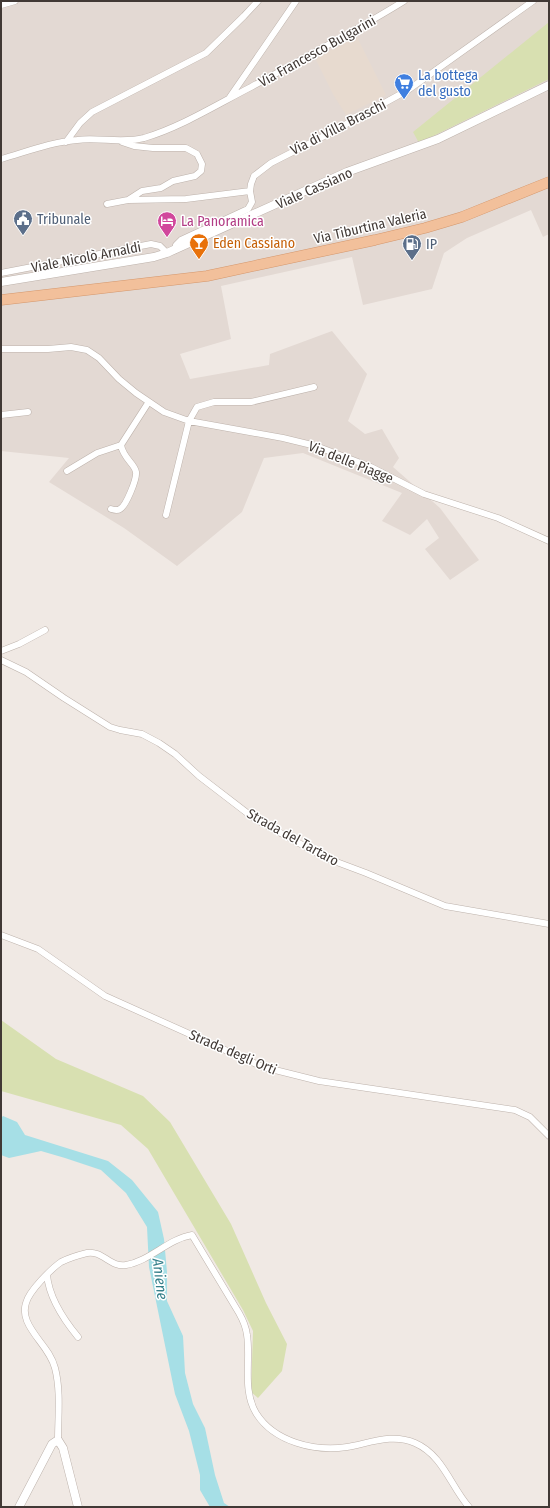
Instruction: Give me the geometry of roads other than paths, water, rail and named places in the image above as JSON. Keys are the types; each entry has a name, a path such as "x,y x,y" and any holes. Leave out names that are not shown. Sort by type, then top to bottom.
{"main road":[{"name":"Via Tiburtina Valeria","path":"1,300 207,276 375,240 462,217 549,182"}],"street":[{"path":"1,5 15,1"},
{"path":"66,142 75,128 89,114 209,51 258,1"},
{"path":"229,98 296,1"},
{"name":"Via Francesco Bulgarini","path":"119,140 141,138 163,131 229,98 343,37 404,1"},
{"name":"Via di Villa Braschi","path":"171,252 181,240 248,209 252,202 250,191 254,176 271,162 330,133 408,90 531,2"},
{"name":"Viale Cassiano","path":"1,282 154,257 171,252 347,172 438,139 549,84"},
{"path":"1,159 66,142 86,139 119,140 134,146 153,148 186,148 196,153 202,162 201,171 193,177 174,181 158,189 142,191 128,200"},
{"path":"107,204 128,200 186,199 250,191"},
{"name":"Viale Nicolò Arnaldi","path":"1,272 151,244 160,246 171,252"},
{"name":"Via delle Piagge","path":"1,349 48,349 71,347 87,350 99,358 119,379 148,402 164,412 189,421 283,438 316,446 371,467 424,494 498,518 549,541"},
{"path":"166,515 189,421 195,409 208,403 251,402 314,387"},
{"path":"67,471 98,453 121,445 148,402"},
{"path":"1,415 28,412"},
{"path":"111,510 119,509 123,506 136,475 134,468 124,455 121,445"},
{"path":"1,651 19,644 45,630"},
{"name":"Strada del Tartaro","path":"1,660 26,672 107,725 120,730 142,734 159,743 175,754 196,774 252,818 330,860 366,873 445,906 549,924"},
{"name":"Strada degli Orti","path":"1,934 38,949 105,996 263,1067 319,1081 519,1111 534,1120 549,1136"},
{"path":"78,1507 62,1448 58,1440 59,1396 55,1368 48,1352 31,1330 25,1314 26,1304 29,1297 47,1275 64,1260 89,1253 97,1254 114,1264 122,1266 133,1263 172,1242 192,1235 244,1323 248,1343 248,1371 251,1401 258,1416 268,1427 288,1440 324,1448 349,1447 387,1439 398,1439 414,1442 430,1452 469,1507"},
{"path":"47,1275 49,1286 62,1315 78,1336"},
{"path":"19,1507 52,1444 58,1440"}],"water":[{"name":"Aniene","path":"3,1116 17,1122 25,1135 108,1161 132,1180 158,1212 164,1239 167,1272 167,1301 183,1336 185,1373 193,1404 205,1428 215,1475 224,1503 230,1507 210,1507 200,1490 200,1475 189,1431 175,1394 149,1267 147,1227 126,1193 101,1170 41,1151 9,1158 1,1155 1,1118"}],"place":[{"name":"La bottega del gusto","path":"404,100"},
{"name":"Tribunale","path":"23,236"},
{"name":"La Panoramica","path":"167,238"},
{"name":"Eden Cassiano","path":"199,260"},
{"name":"IP","path":"412,261"}]}
